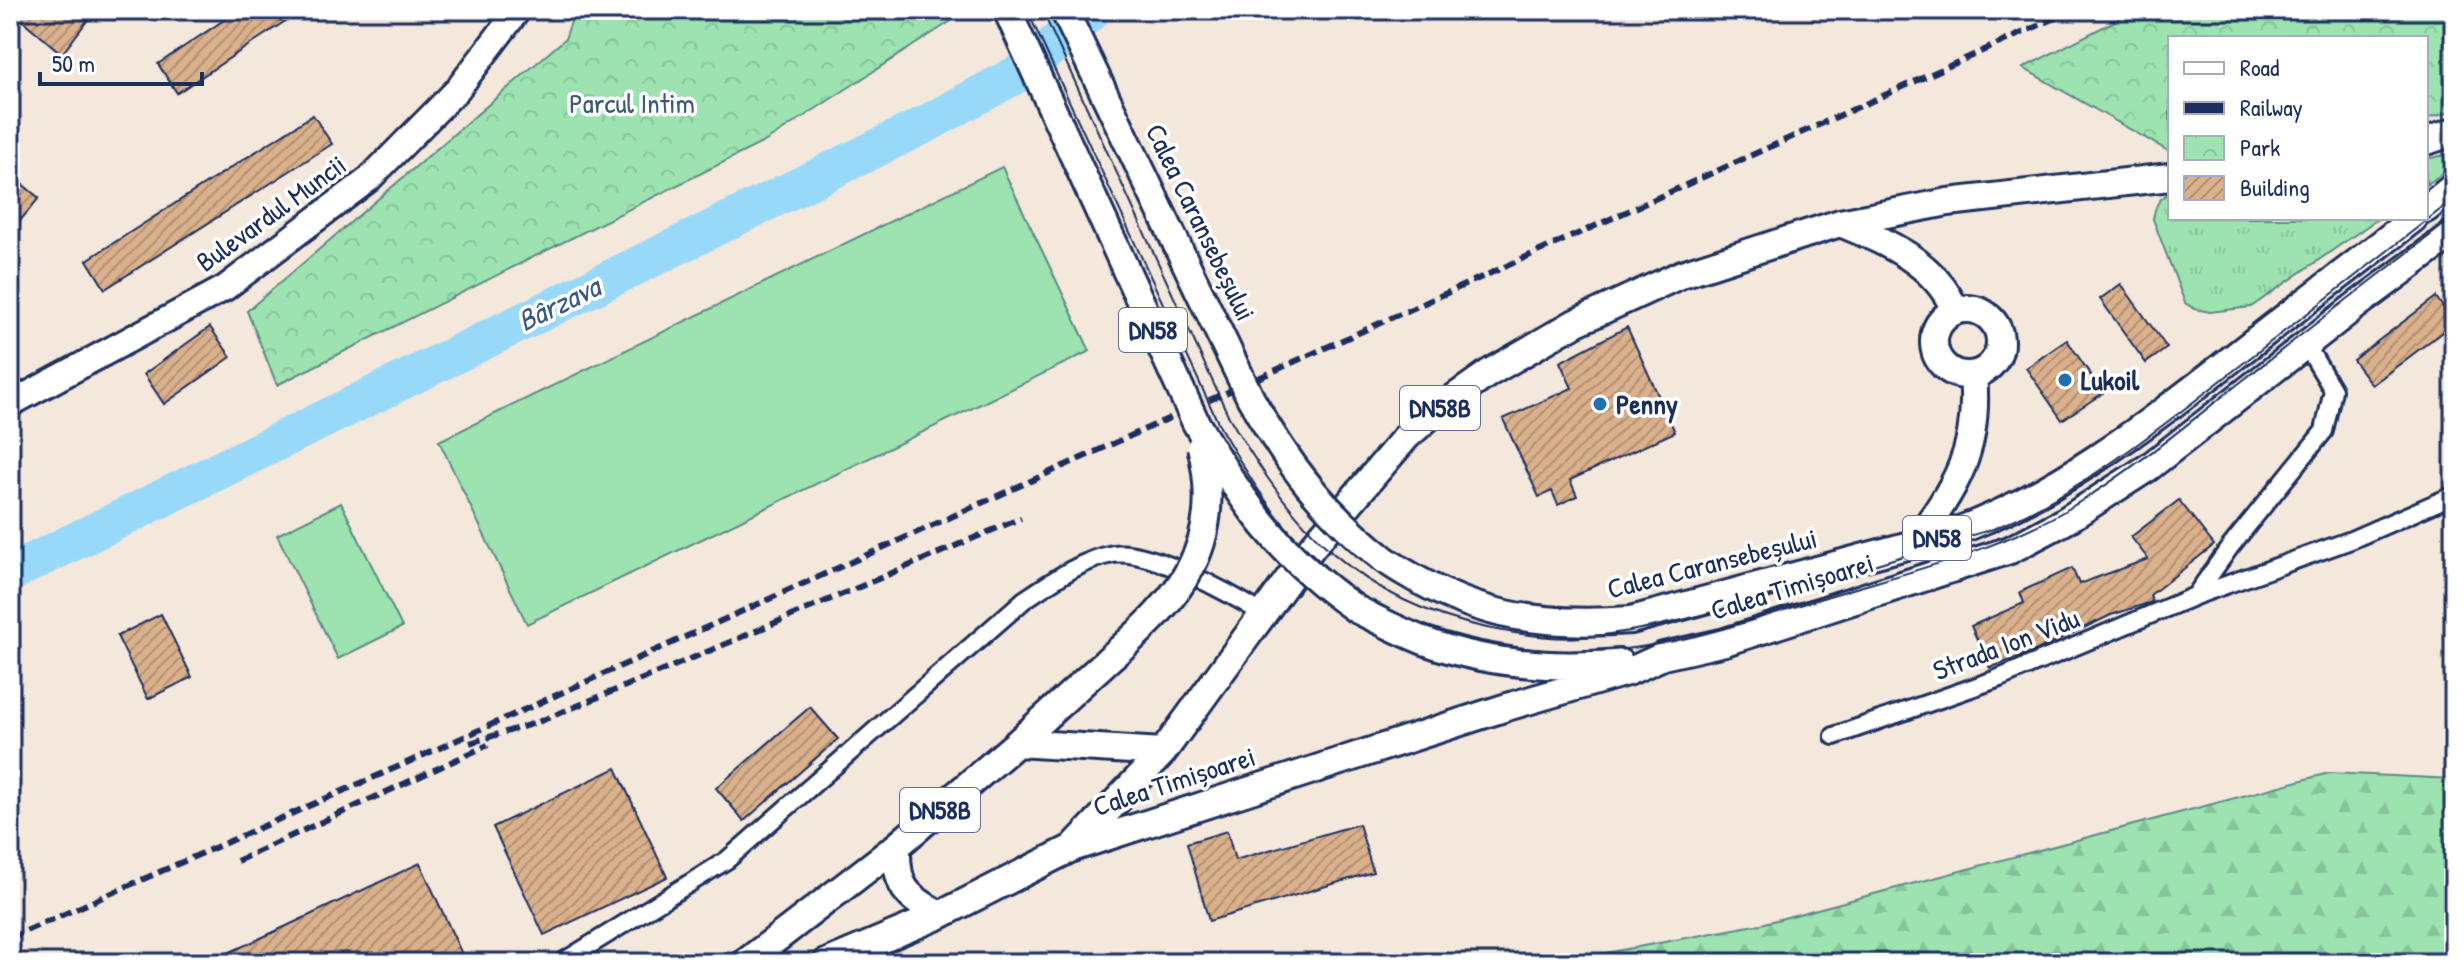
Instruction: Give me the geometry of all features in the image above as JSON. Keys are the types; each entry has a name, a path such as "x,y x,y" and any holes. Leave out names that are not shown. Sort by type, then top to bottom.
{"main road":[{"name":"DN58","path":"1007,10 1196,423 1231,482 1277,543 1308,574 1356,609 1422,640 1457,652 1497,660 1589,665 1663,656"},
{"name":"Calea Caransebeșului","path":"1064,10 1251,399 1278,446 1326,508 1356,537 1424,586 1469,604 1549,623 1631,620 1913,545 1986,521 2078,470 2181,399 2411,220"},
{"path":"2428,140 2454,132"},
{"name":"Calea Timișoarei","path":"1072,848 1163,752 1312,547 1406,437 1438,409 1489,373 1575,323 1670,279 1840,223 1948,202 2168,177"},
{"path":"2428,207 2454,186"},
{"path":"1840,223 1900,250 1940,283 1955,310"},
{"name":"Calea Timișoarei","path":"826,963 940,915 1072,848 1507,707 1630,671 1663,656 1725,642 2010,550 2065,521 2149,467 2454,233"},
{"path":"1955,310 1982,312 1991,319 1999,334 1999,349 1993,363 1973,375 1953,373 1941,364 1935,352 1937,327 1947,314 1955,310"},
{"path":"1913,545 1935,516 1962,470 1975,419 1973,375"},
{"name":"DN58B","path":"745,963 897,846 1017,743 1164,607 1184,582 1203,543 1209,509 1208,485 1196,423"},
{"name":"Calea Timișoarei","path":"1017,743 1163,752"},
{"path":"1110,749 1127,790"},
{"path":"897,846 899,881 907,894 940,915"}],"street":[{"name":"Bulevardul Muncii","path":"10,404 225,288 369,179 457,90 518,10"},
{"path":"2195,596 2230,547 2324,431 2333,390 2306,345"},
{"name":"Strada Ion Vidu","path":"1834,736 1997,679 2195,596 2351,540 2454,495"},
{"path":"561,963 727,860 1024,600 1094,559 1131,553 1238,598 1263,614"}],"green space":[{"name":"Parcul Intim","path":"575,10 960,10 962,14 766,141 277,385 247,311 565,39"},
{"path":"2136,10 2454,10 2454,111 2428,118 2428,36 2168,36 2168,151 2023,68"},
{"path":"2454,153 2454,165 2428,184 2428,159"},
{"path":"1002,167 1090,351 527,624 439,441"},
{"path":"2168,194 2168,220 2376,220 2251,307 2210,312 2185,303 2153,219 2163,197"},
{"path":"341,503 402,627 338,659 277,535"},
{"path":"2329,773 2454,779 2454,963 1552,963 1761,924"}],"building":[{"path":"10,10 82,10 90,17 62,54"},
{"path":"239,10 302,10 177,93 158,64"},
{"path":"313,115 332,144 105,289 87,260"},
{"path":"10,174 39,198 10,233"},
{"path":"2121,284 2167,348 2146,363 2100,299"},
{"path":"2436,297 2454,323 2372,385 2353,360"},
{"path":"210,327 231,357 164,404 144,374"},
{"name":"Penny","path":"1627,327 1675,432 1570,480 1577,496 1558,505 1552,491 1539,497 1503,419 1572,388 1560,362"},
{"name":"Lukoil","path":"2067,340 2103,393 2062,420 2026,368"},
{"path":"2179,500 2214,545 2150,595 2152,602 2111,615 1990,668 1971,626 2024,603 2020,592 2072,568 2079,584 2148,559 2131,537"},
{"path":"161,614 192,677 148,699 117,636"},
{"path":"810,707 838,739 744,821 716,788"},
{"path":"616,768 667,877 544,935 493,827"},
{"path":"1359,824 1373,872 1209,921 1187,843 1227,831 1235,860"},
{"path":"420,863 466,963 206,963 276,931"}],"waterway":[{"name":"Bârzava","path":"10,573 926,124 1025,70 1093,10"}],"tram line":[{"path":"1027,10 1221,429 1267,502 1288,530 1315,557 1366,598 1430,626 1499,644 1535,649 1606,650 1688,638 1922,568 2015,536 2073,506 2138,462 2454,217"},
{"path":"1042,10 1229,417 1278,493 1334,554 1365,578 1401,599 1441,615 1522,634 1583,637 1632,631 1681,620 1993,529 2026,514 2058,497 2147,438 2427,220"},
{"path":"2428,219 2454,199"}],"railway":[{"path":"10,938 404,764 2073,10"},
{"path":"470,743 538,722 1021,518"},
{"path":"237,861 488,745"}],"place":[{"name":"Lukoil","path":"2065,380"},
{"name":"Penny","path":"1600,404"}]}
